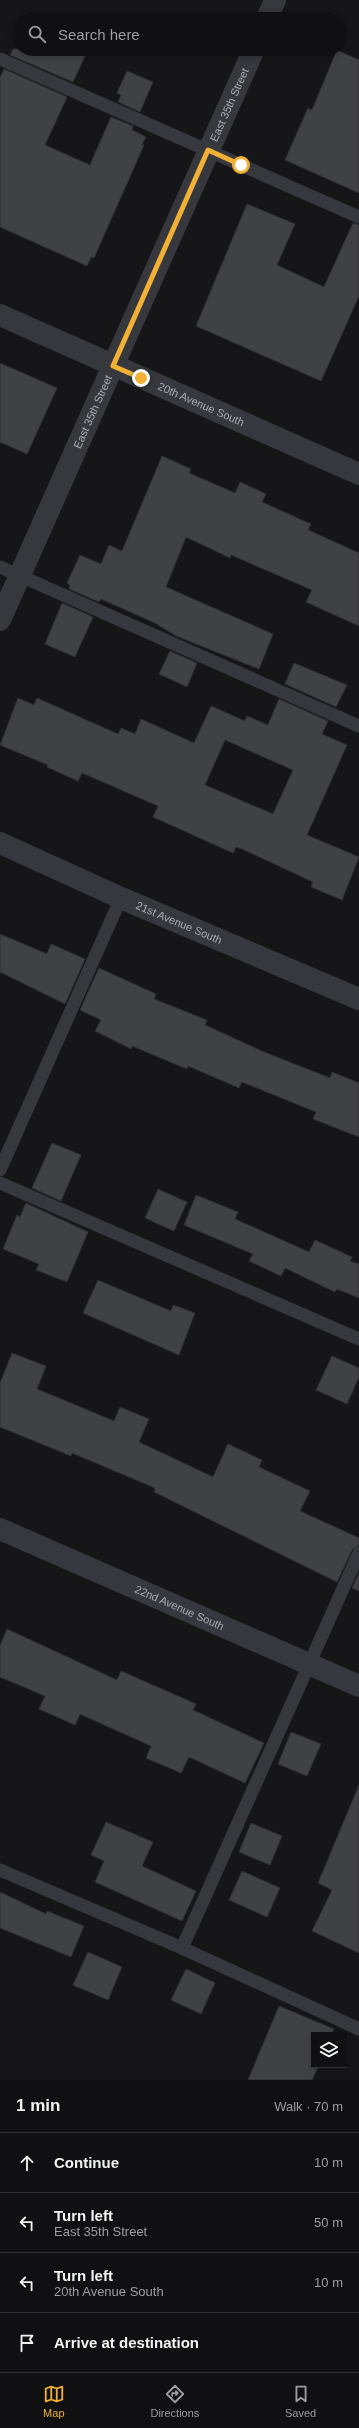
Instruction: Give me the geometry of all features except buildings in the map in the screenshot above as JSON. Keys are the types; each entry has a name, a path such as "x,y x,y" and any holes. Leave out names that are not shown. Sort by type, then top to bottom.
{"street":[{"path":"270,12 276,0"},
{"name":"East 35th Street","path":"0,620 251,56"},
{"name":"20th Avenue South","path":"0,315 359,474"},
{"name":"21st Avenue South","path":"0,843 121,898 359,998"},
{"name":"22nd Avenue South","path":"0,1529 310,1663 359,1686"}],"lane":[{"path":"0,59 359,217"},
{"path":"0,567 359,726"},
{"path":"0,1170 121,898"},
{"path":"0,1183 359,1339"},
{"path":"182,1948 359,1553"},
{"path":"0,1870 182,1948 359,2029"}],"route":[{"path":"141,378 113,366 208,150 241,165"}]}
